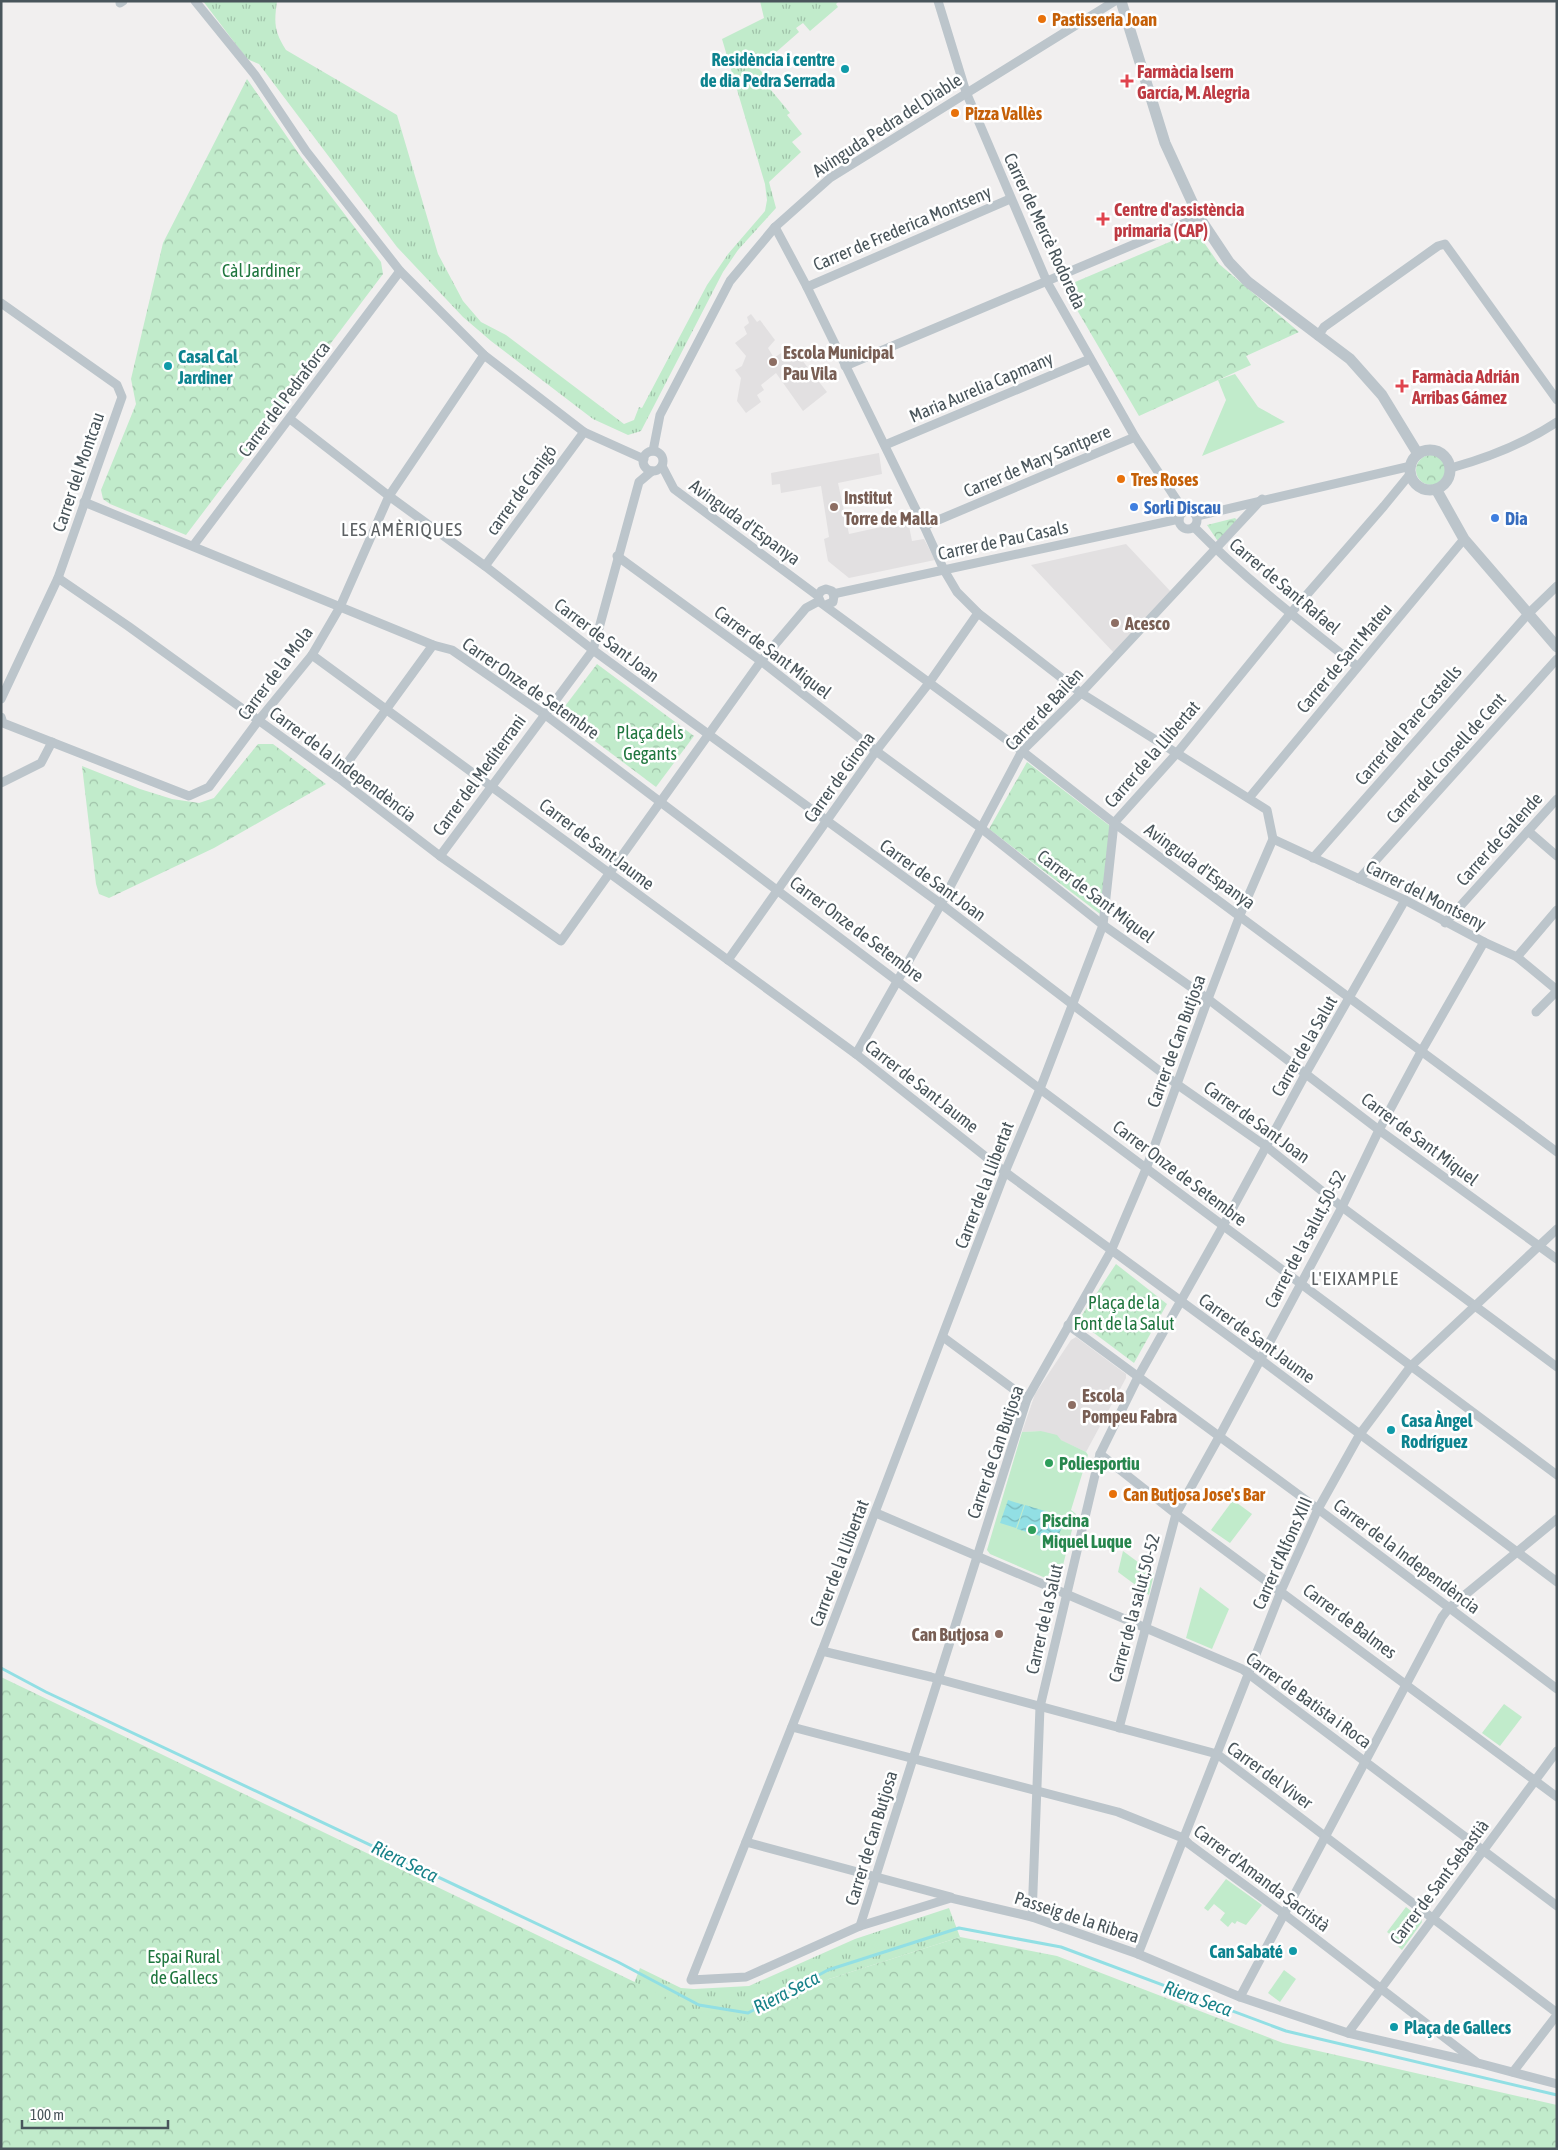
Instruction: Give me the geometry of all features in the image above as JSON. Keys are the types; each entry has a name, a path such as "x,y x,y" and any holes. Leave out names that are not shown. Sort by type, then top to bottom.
{"street":[{"path":"195,1 255,75 306,152 400,272 484,356 584,432 644,459"},
{"name":"Carrer de Mercè Rodoreda","path":"938,1 966,92 1047,282 1181,515"},
{"name":"Avinguda Pedra del Diable","path":"653,451 660,415 730,281 775,227 830,178 1115,1"},
{"path":"1121,1 1165,143 1199,217 1229,262 1248,282 1350,359 1382,395 1418,454"},
{"name":"Carrer de Frederica Montseny","path":"807,287 1010,199"},
{"path":"845,366 1199,217"},
{"path":"775,227 807,287 944,570 957,592 978,613 1081,693 1267,810 1273,839"},
{"path":"1318,336 1324,326 1438,246 1445,244 1557,400"},
{"name":"Carrer del Pedraforca","path":"193,546 400,272"},
{"name":"Carrer del Montcau","path":"1,303 117,385 122,397 58,578 1,699"},
{"name":"Carrer de la Mola","path":"2,720 52,742 189,796 209,787 258,721 312,655 340,607 389,496 484,356"},
{"name":"Maria Aurelia Capmany","path":"885,445 1090,358"},
{"name":"Carrer de Sant Joan","path":"290,419 593,650 941,904 1178,1085 1267,1147 1342,1206 1557,1367"},
{"path":"1450,468 1478,461 1545,430 1557,422"},
{"name":"carrer de Canigó","path":"485,566 584,432"},
{"name":"Carrer de Mary Santpere","path":"924,526 1135,437"},
{"path":"653,451 662,456 662,466 657,471 646,468 644,459 648,453 653,451"},
{"path":"1424,451 1438,452 1448,460 1450,468 1447,480 1436,489 1429,490 1417,485 1411,469 1418,454 1424,451"},
{"name":"Avinguda d'Espanya","path":"662,466 674,489 1022,751 1114,823 1556,1151"},
{"path":"1197,516 1262,499 1411,469"},
{"name":"Carrer de la Llibertat","path":"860,1926 746,1977 691,1980 876,1513 1004,1172 1040,1089 1104,925 1114,823 1176,753 1290,614 1384,506 1411,469"},
{"name":"Carrer del Mediterrani","path":"440,856 593,650 617,556 639,482 652,471"},
{"path":"1436,489 1464,539 1557,647"},
{"name":"Carrer de Bailèn","path":"856,1054 941,904 1022,751 1081,693 1262,499"},
{"name":"Carrer Onze de Setembre","path":"84,502 433,645 452,650 544,714 1040,1089 1557,1476"},
{"path":"1190,510 1197,516 1197,522 1194,527 1188,529 1182,527 1181,515 1190,510"},
{"name":"Carrer de Pau Casals","path":"821,601 821,591 826,589 833,594 1181,515"},
{"name":"Carrer de Sant Rafael","path":"1194,527 1216,550 1290,614 1358,666"},
{"name":"Carrer de Sant Mateu","path":"1249,798 1464,539"},
{"name":"Carrer de Sant Miquel","path":"617,556 761,662 980,828 1104,925 1208,999 1379,1130 1557,1259"},
{"name":"Carrer de la Independència","path":"58,578 128,626 337,777 440,856 561,941 608,874"},
{"name":"Carrer del Pare Castells","path":"1313,858 1528,614 1557,586"},
{"path":"608,874 761,662 806,608 821,601 833,602 833,594"},
{"name":"Carrer de Girona","path":"728,960 876,751 930,683 978,613"},
{"path":"337,777 433,645"},
{"name":"Carrer de Sant Jaume","path":"312,655 608,874 856,1054 1004,1172 1260,1359 1557,1582"},
{"name":"Carrer del Consell de Cent","path":"1359,879 1557,659"},
{"path":"1,783 41,763 52,742"},
{"name":"Carrer de Galende","path":"1445,923 1557,799"},
{"path":"1528,831 1557,856"},
{"name":"Carrer del Montseny","path":"1273,839 1405,900 1445,923 1517,957 1557,990"},
{"name":"Carrer de Can Butjosa","path":"860,1926 1027,1399 1111,1251 1178,1085 1240,915 1273,839"},
{"name":"Carrer de la Salut","path":"1032,1917 1040,1707 1100,1454 1138,1377 1224,1226 1306,1073 1405,900"},
{"path":"1517,957 1557,910"},
{"name":"Carrer de la salut,50-52","path":"1119,1728 1176,1514 1342,1206 1379,1130 1421,1052 1484,942"},
{"path":"1536,1012 1557,990"},
{"name":"Carrer d'Alfons XIII","path":"1138,1954 1282,1591 1318,1509 1360,1434 1411,1366 1557,1229"},
{"name":"Carrer de la Independència","path":"1068,1325 1318,1509 1557,1689"},
{"path":"943,1337 1027,1399"},
{"name":"Carrer de Balmes","path":"1100,1454 1176,1514 1282,1591 1557,1798"},
{"name":"Carrer de Batista i Roca","path":"876,1513 1249,1673 1557,1906"},
{"path":"1240,1997 1442,1617 1449,1608 1557,1519"},
{"name":"Carrer del Viver","path":"822,1651 938,1679 1217,1754 1557,2014"},
{"name":"Carrer d'Amanda Sacristà","path":"792,1727 1118,1812 1183,1838 1188,1844 1284,1914 1478,2063"},
{"name":"Carrer de Sant Sebastià","path":"1348,2033 1557,1751"},
{"name":"Passeig de la Ribera","path":"746,1842 951,1898 1032,1917 1138,1954 1240,1997 1348,2033 1478,2063 1557,2084"},
{"path":"860,1926 951,1898"},
{"path":"1513,2072 1557,2014"},
{"path":"1453,2058 1458,2052 1458,2047"}],"shaded area":[{"name":"Escola Municipal Pau Vila","path":"751,314 757,322 760,320 775,340 768,348 774,358 791,346 827,392 803,411 776,373 761,385 764,390 757,395 761,402 746,413 737,401 741,378 735,370 742,366 746,356 735,343 747,334 744,327 749,323 747,317"},
{"name":"Institut Torre de Malla","path":"879,453 882,474 838,483 849,534 908,521 912,541 924,539 935,560 849,578 828,561 824,539 829,537 821,486 781,493 780,484 772,485 771,473"},
{"name":"Acesco","path":"1126,544 1172,593 1115,654 1031,565"},
{"name":"Escola Pompeu Fabra","path":"1076,1337 1126,1374 1126,1378 1086,1452 1041,1431 1022,1432 1035,1394 1071,1340"}],"green space":[{"path":"203,1 277,1 276,27 286,50 397,115 438,254 463,301 481,322 506,335 624,424 634,420 639,407 642,408 707,285 728,254 765,211 767,200 765,184 722,39 764,18 760,1 839,1 836,4 838,7 810,31 803,23 796,28 799,32 758,68 765,75 761,78 790,113 787,115 802,134 792,142 801,152 769,182 776,208 738,250 723,272 641,431 628,435 593,419 491,341 463,317 397,247 259,64 247,59"},
{"name":"Càl Jardiner","path":"247,79 301,157 381,262 383,274 186,535 110,504 103,499 101,490 136,404 131,379 163,243"},
{"path":"1193,232 1198,234 1219,264 1299,332 1246,356 1251,365 1139,416 1066,291 1068,285"},
{"path":"1235,374 1258,407 1285,422 1202,456 1226,400 1218,380"},
{"path":"1431,455 1437,456 1445,464 1445,476 1437,484 1431,485 1425,484 1417,476 1416,470 1417,464 1425,456"},
{"path":"1235,518 1237,520 1219,540 1217,540 1207,525"},
{"name":"Plaça dels Gegants","path":"597,664 694,736 656,787 559,714"},
{"path":"258,744 273,744 326,784 214,848 109,898 99,894 96,884 82,766 140,789 172,799 199,803 214,798"},
{"path":"1027,762 1110,826 1100,914 989,829"},
{"name":"Plaça de la Font de la Salut","path":"1116,1264 1167,1304 1134,1363 1078,1321"},
{"name":"Piscina Miquel Luque","path":"1041,1431 1057,1435 1061,1440 1086,1452 1088,1455 1071,1510 1076,1514 1057,1583 990,1554 987,1550 1022,1432"},
{"path":"1233,1500 1252,1514 1230,1543 1211,1530"},
{"path":"1123,1551 1154,1574 1149,1595 1118,1572"},
{"path":"1200,1587 1229,1609 1212,1649 1186,1638"},
{"name":"Espai Rural de Gallecs","path":"1,1677 699,2013 751,2022 829,1979 960,1937 1057,1956 1283,2043 1557,2105 1557,2149 1,2149"},
{"path":"1504,1704 1522,1717 1500,1746 1482,1733"},
{"path":"1226,1879 1262,1905 1246,1925 1237,1921 1235,1924 1232,1922 1228,1927 1220,1920 1225,1913 1214,1904 1208,1911 1204,1908"},
{"path":"1406,1907 1421,1919 1422,1922 1402,1950 1390,1939 1392,1936 1387,1932"},
{"path":"949,1908 960,1937 829,1979 741,2042 631,1991 640,1968 681,1988 749,1986 855,1939"},
{"path":"1284,1970 1296,1979 1280,2002 1268,1993"}],"water":[{"path":"1008,1500 1024,1505 1016,1528 1000,1523"},
{"path":"1025,1505 1065,1517 1057,1541 1017,1529"}],"waterway":[{"name":"Riera Seca","path":"1,1668 46,1692 618,1962 699,2005 748,2013 828,1970 959,1928 1061,1947 1286,2031 1557,2095"}],"place":[{"name":"Pastisseria Joan","path":"1042,19"},
{"name":"Residència i centre de dia Pedra Serrada","path":"845,69"},
{"name":"Farmàcia Isern García, M. Alegria","path":"1127,81"},
{"name":"Pizza Vallès","path":"955,113"},
{"name":"Centre d'assistència primaria (CAP)","path":"1103,219"},
{"name":"Escola Municipal Pau Vila","path":"773,362"},
{"name":"Casal Cal Jardiner","path":"168,366"},
{"name":"Farmàcia Adrián Arribas Gámez","path":"1402,386"},
{"name":"Tres Roses","path":"1121,479"},
{"name":"Institut Torre de Malla","path":"834,507"},
{"name":"Sorli Discau","path":"1134,507"},
{"name":"Dia","path":"1495,518"},
{"name":"Acesco","path":"1115,623"},
{"name":"Escola Pompeu Fabra","path":"1072,1405"},
{"name":"Casa Àngel Rodríguez","path":"1391,1430"},
{"name":"Poliesportiu","path":"1049,1463"},
{"name":"Can Butjosa Jose's Bar","path":"1113,1494"},
{"name":"Piscina Miquel Luque","path":"1032,1530"},
{"name":"Can Butjosa","path":"999,1634"},
{"name":"Can Sabaté","path":"1293,1951"},
{"name":"Plaça de Gallecs","path":"1394,2027"}],"district":[{"name":"LES AMÈRIQUES","path":"402,529"},
{"name":"L'EIXAMPLE","path":"1355,1278"}]}
